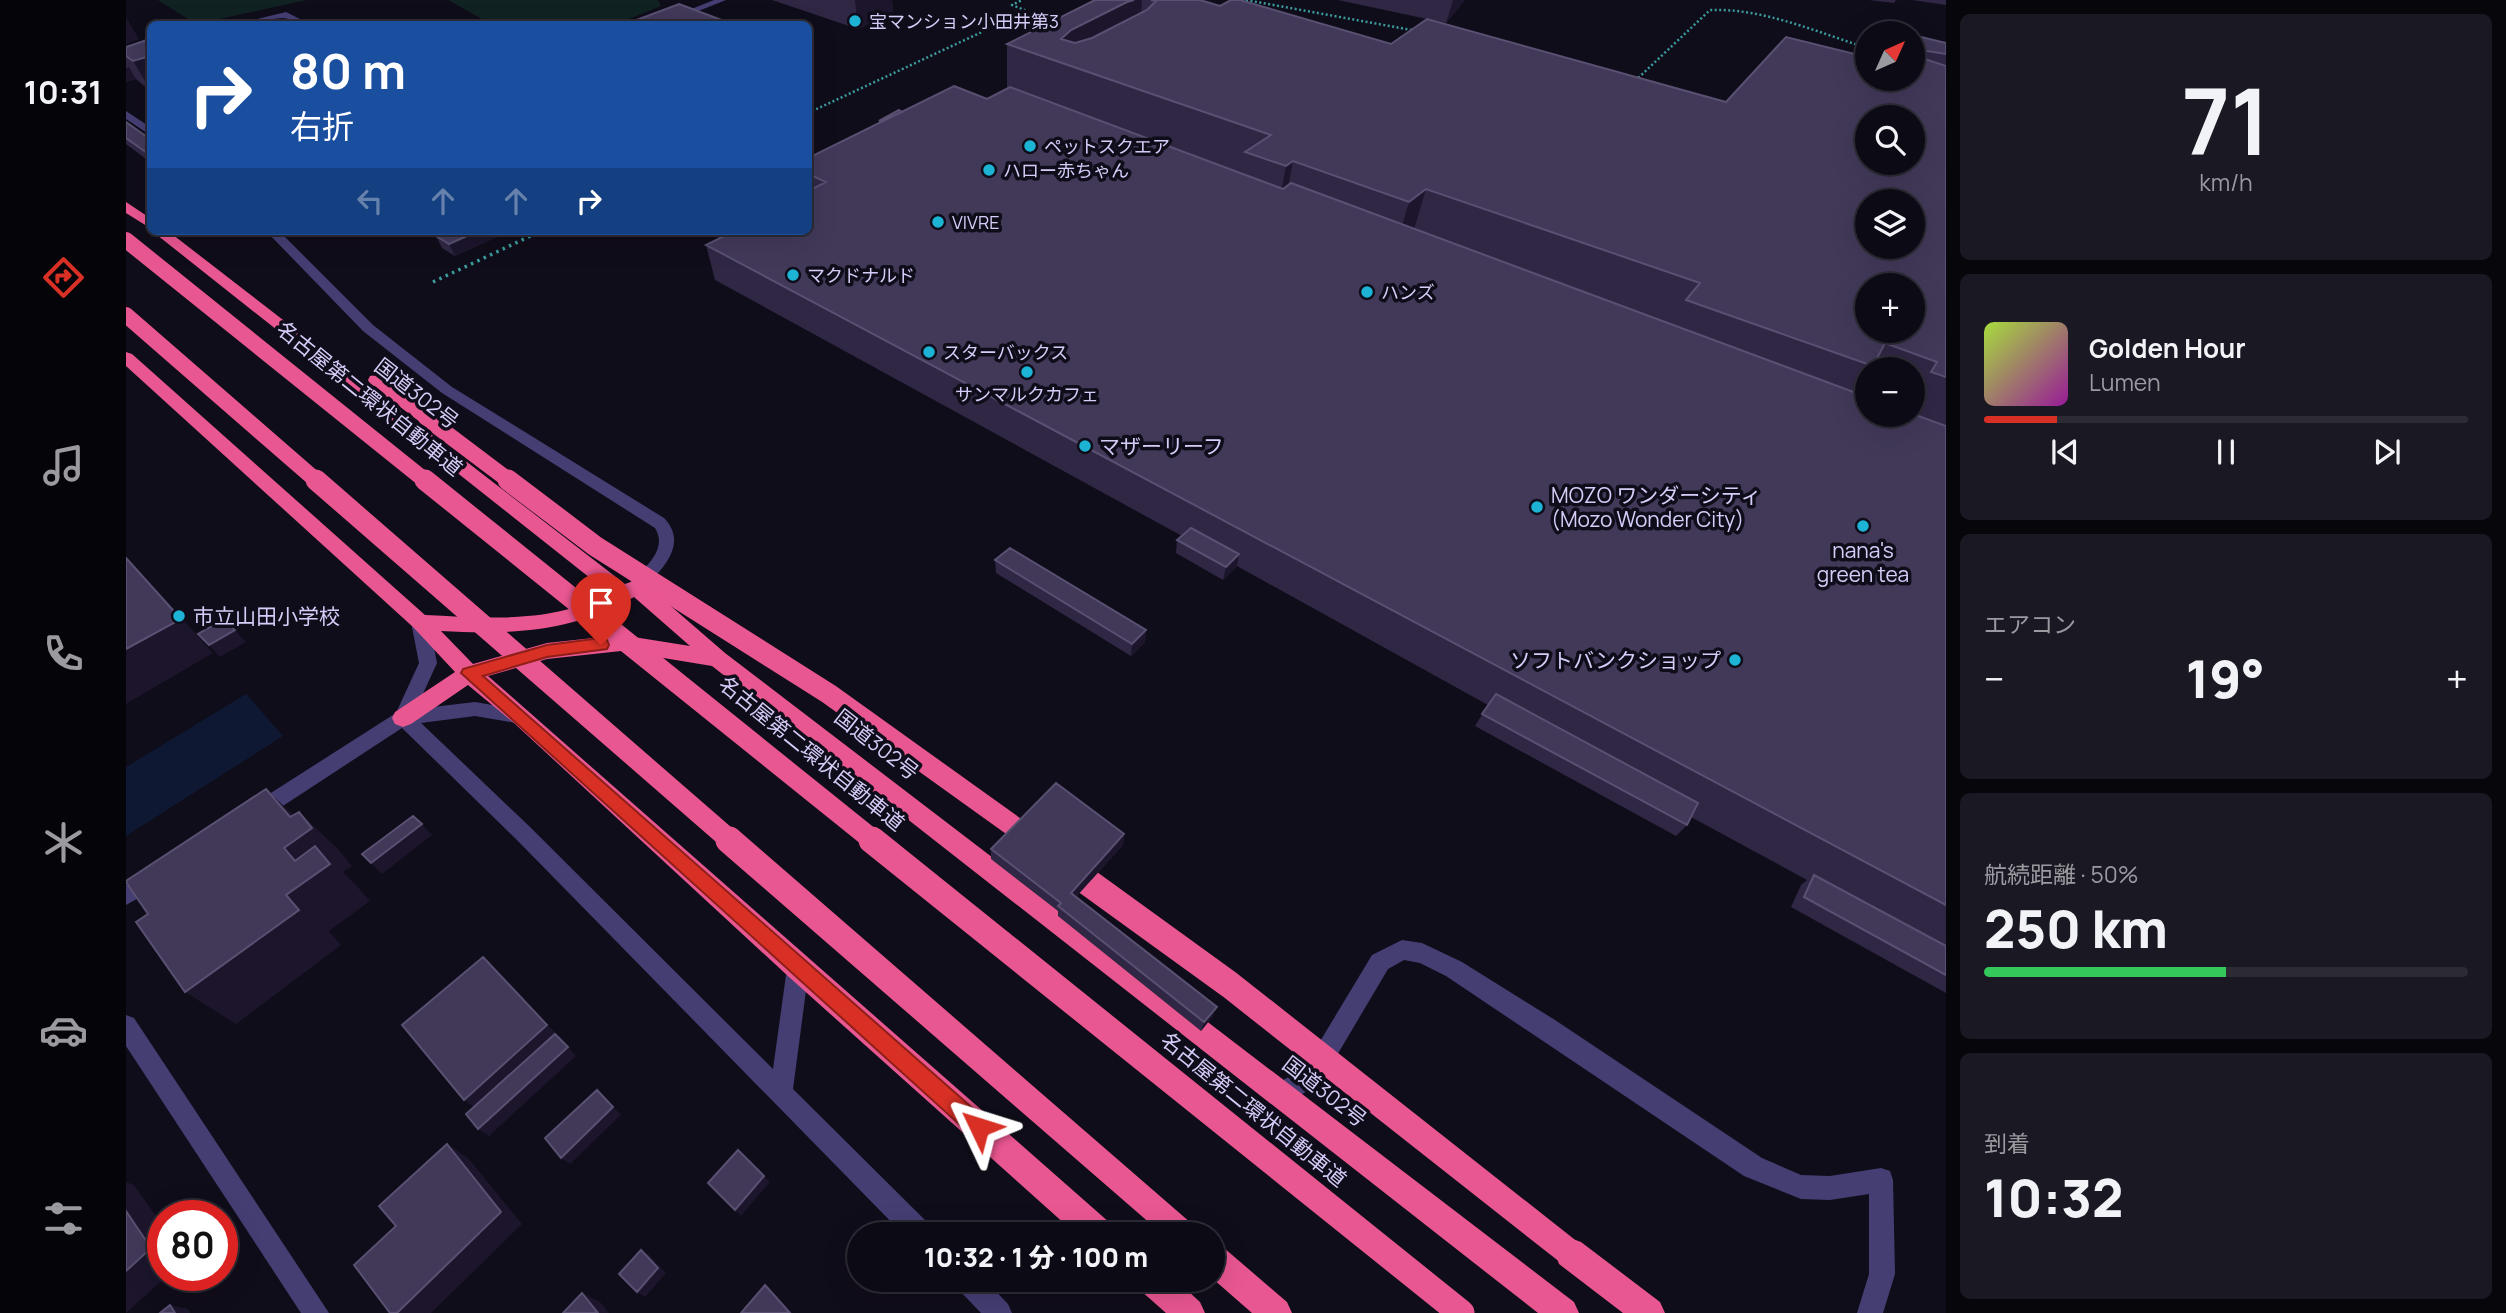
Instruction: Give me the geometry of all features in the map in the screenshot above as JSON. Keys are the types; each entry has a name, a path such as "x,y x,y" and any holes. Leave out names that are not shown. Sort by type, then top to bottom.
{"highway":[{"path":"126,191 147,208"},
{"path":"126,206 147,223"},
{"name":"国道302号","path":"164,235 630,591 1563,1313"},
{"path":"183,235 596,546 830,694 1230,985 1649,1313"},
{"name":"名古屋第二環状自動車道","path":"126,240 1461,1313"},
{"path":"126,315 1169,1222"},
{"path":"126,357 420,622 469,673 522,717 798,968 1085,1222"},
{"path":"420,622 531,626 586,613 630,591"},
{"path":"403,718 469,673 547,651 621,643 718,659"},
{"path":"1225,1269 1276,1313"},
{"path":"1166,1292 1189,1313"}],"street":[{"path":"668,21 722,0"},
{"path":"256,21 286,15 299,21"},
{"path":"126,114 147,130"},
{"path":"276,235 368,328 447,390 647,513 664,527 668,538 664,554 630,591"},
{"path":"403,718 428,663 420,622"},
{"path":"242,821 403,718 475,709 522,717"},
{"path":"403,718 522,832 909,1222"},
{"path":"126,896 172,866"},
{"path":"1281,1094 1312,1076 1380,962 1402,950 1423,953 1454,969 1547,1027 1753,1167 1801,1187 1830,1188 1881,1180 1882,1274 1870,1313"},
{"path":"780,1092 798,968"},
{"path":"126,1026 316,1313"},
{"path":"979,1292 999,1313"}],"path":[{"path":"812,111 1027,11 1012,5 1022,0"},
{"path":"1246,0 1425,32"},
{"path":"1634,82 1710,10 1744,12 1855,44"},
{"path":"433,282 533,235"}],"shaded area":[{"path":"158,0 307,0 210,21 191,21"},
{"path":"448,0 658,0 661,6 624,21 486,21"}],"water":[{"path":"246,694 283,736 126,836 126,767"}],"building":[{"path":"1095,0 1134,0 1071,30 1061,39 1075,43 1092,38 1147,10 1156,1 1151,0 1200,0 1220,6 1231,0 1240,0 1391,44 1427,19 1726,102 1786,37 1855,54 1855,91 1925,91 1925,59 1946,66 1946,377 1931,372 1937,362 1885,343 1878,357 1855,357 1855,360 1686,300 1700,283 1426,189 1409,202 1293,161 1286,166 1245,152 1271,135 1007,44"},
{"path":"679,4 724,21 634,21"},
{"path":"1925,38 1946,43 1946,54 1925,51"},
{"path":"147,40 147,57 133,61 126,56 126,47"},
{"name":"MOZO ワンダーシティ (Mozo Wonder City)","path":"954,86 987,99 1010,87 1283,189 1291,183 1855,393 1855,427 1925,427 1925,418 1946,426 1946,905 706,245 726,235 812,235 812,189 826,182 812,176 812,156"},
{"path":"899,110 902,112 879,121"},
{"path":"126,122 147,137 147,153 126,138"},
{"path":"438,235 469,235 449,244 436,236"},
{"path":"1191,528 1239,554 1226,567 1177,540"},
{"path":"1010,548 1146,630 1132,644 995,560"},
{"path":"126,558 181,619 126,649"},
{"path":"224,619 235,630 209,645 198,634"},
{"path":"1496,694 1698,803 1687,825 1482,714"},
{"path":"1056,783 1124,834 1071,893 1217,1007 1204,1022 1058,906 1061,903 991,849"},
{"path":"266,789 290,817 299,812 312,828 284,848 295,861 315,846 330,864 286,895 299,910 185,992 136,922 148,914 126,881"},
{"path":"413,816 422,824 371,863 362,854"},
{"path":"1814,875 1946,946 1946,975 1804,897"},
{"path":"483,957 547,1025 464,1100 402,1025"},
{"path":"555,1034 568,1047 478,1129 466,1114"},
{"path":"597,1090 613,1107 561,1158 545,1138"},
{"path":"447,1144 501,1212 397,1313 390,1313 354,1265 396,1226 379,1206"},
{"path":"738,1150 764,1176 735,1210 708,1183"},
{"path":"126,1211 147,1242 147,1252 126,1271"},
{"path":"641,1250 658,1268 637,1292 619,1274"},
{"path":"765,1285 790,1313 741,1313"},
{"path":"582,1293 598,1313 563,1313"},
{"path":"170,1305 175,1313 160,1313"}],"place":[{"name":"宝マンション小田井第3","path":"855,21"},
{"name":"ペットスクエア","path":"1030,146"},
{"name":"ハロー赤ちゃん","path":"989,170"},
{"name":"VIVRE","path":"938,222"},
{"name":"マクドナルド","path":"793,275"},
{"name":"ハンズ","path":"1367,292"},
{"name":"スターバックス","path":"929,352"},
{"name":"サンマルクカフェ","path":"1027,372"},
{"name":"マザーリーフ","path":"1085,446"},
{"name":"MOZO ワンダーシティ (Mozo Wonder City)","path":"1537,507"},
{"name":"nana's green tea","path":"1863,526"},
{"name":"市立山田小学校","path":"179,616"},
{"name":"ソフトバンクショップ","path":"1735,660"}],"route":[{"path":"601,645 547,651 469,673 522,717 798,968 979,1127"}]}
